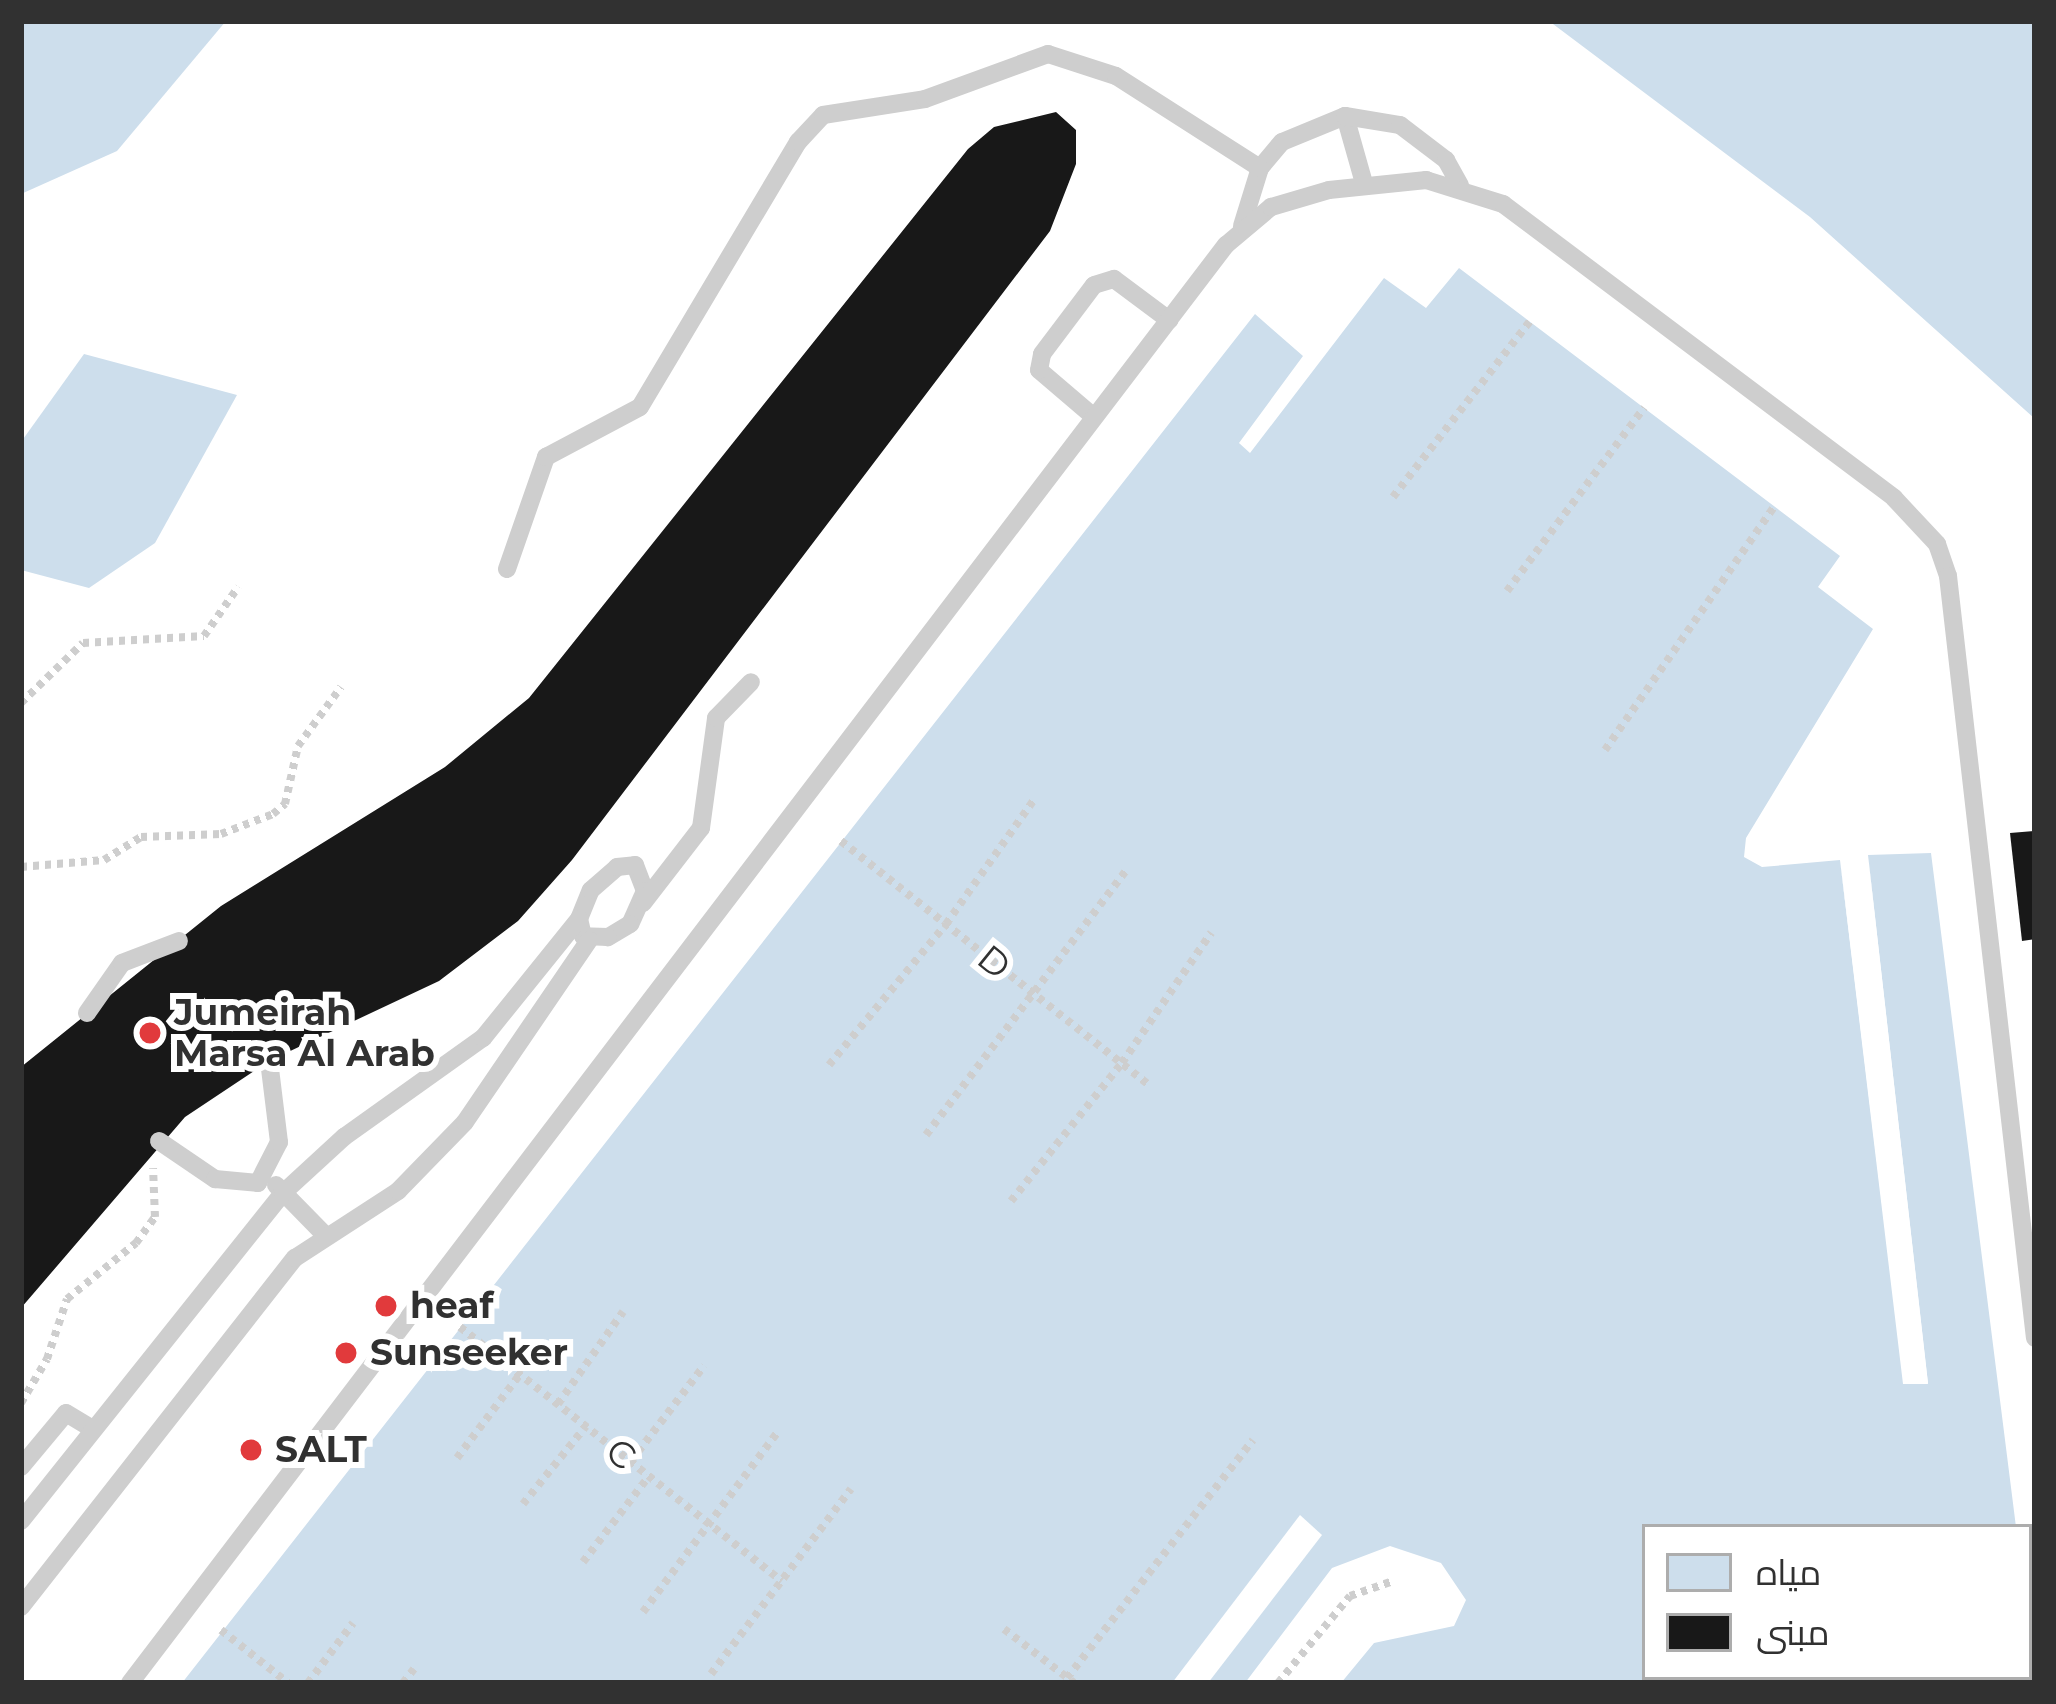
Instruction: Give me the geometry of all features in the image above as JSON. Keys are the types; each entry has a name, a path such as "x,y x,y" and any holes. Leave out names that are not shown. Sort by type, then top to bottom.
{"lane":[{"path":"507,569 546,457 640,407 798,142 823,115 925,99 1048,54 1116,76 1260,168"},
{"path":"1345,116 1364,183"},
{"path":"130,1683 1242,226 1260,168 1312,124 1345,116 1400,125 1425,140 1460,184 1532,223 1894,498 1937,544 1948,576 2035,1338"},
{"path":"1242,226 1295,198 1364,183 1460,184"},
{"path":"1094,417 1042,377 1039,362 1094,284 1114,279 1169,320"},
{"path":"21,1607 295,1258 323,1233 398,1191 431,1162 590,940 619,932 643,903 701,828 716,718 751,682"},
{"path":"21,1521 283,1192 344,1136 483,1038 579,919 591,890 625,865 641,869 643,903"},
{"path":"579,919 590,940"},
{"path":"88,1013 122,963 179,941"},
{"path":"267,1175 279,1142 269,1061"},
{"path":"160,1142 230,1184 267,1175"},
{"path":"267,1175 323,1233"},
{"path":"21,1467 66,1413 92,1429"}],"path":[{"path":"1393,496 1530,322"},
{"path":"1507,591 1644,408"},
{"path":"1606,749 1774,507"},
{"path":"21,703 83,643 204,636 238,586"},
{"path":"21,867 104,860 151,835 221,834 280,810 290,760 341,687"},
{"path":"829,1065 946,924 1033,801"},
{"name":"D","path":"841,841 1148,1084"},
{"path":"926,1135 1037,996 1127,868"},
{"path":"1011,1201 1122,1063 1211,933"},
{"path":"21,1403 47,1359 67,1299 136,1244 155,1217 154,1158 160,1142"},
{"path":"558,1404 623,1312"},
{"name":"C","path":"460,1327 782,1581"},
{"path":"631,1461 704,1366"},
{"path":"458,1458 520,1374"},
{"path":"523,1504 586,1426"},
{"path":"644,1612 778,1430"},
{"path":"1004,1629 1071,1680 1252,1440"},
{"path":"583,1562 649,1476"},
{"path":"711,1674 851,1489"},
{"path":"1278,1683 1350,1596 1394,1581"},
{"path":"308,1683 353,1623"},
{"path":"221,1630 288,1683"},
{"path":"403,1683 414,1669"}],"water":[{"path":"21,21 226,21 117,151 21,194"},
{"path":"1549,21 2035,21 2035,419 1810,217"},
{"path":"1459,268 1840,556 1818,587 1873,629 1746,838 1744,857 1762,867 1840,860 1904,1384 1928,1383 1868,855 1931,853 2016,1524 1642,1524 1642,1680 2032,1680 2032,1610 2035,1683 1341,1683 1374,1643 1454,1626 1466,1600 1441,1563 1390,1546 1332,1568 1245,1683 182,1683 1255,314 1303,356 1239,443 1250,453 1384,278 1426,308"},
{"path":"84,354 237,395 155,543 89,588 21,570 21,442"}],"pier":[{"path":"1464,264 1580,353 1843,551 1460,268"},
{"path":"1868,855 1928,1384 1903,1384 1840,860 1908,1378 1922,1378"},
{"path":"1300,1515 1322,1535 1208,1683 1172,1683"}],"building":[{"path":"1056,112 1076,130 1076,164 1050,231 572,860 518,921 439,981 269,1061 185,1117 21,1308 21,1067 221,906 445,767 529,698 968,149 994,127"},
{"path":"2035,831 2035,939 2022,941 2010,833"}],"place":[{"name":"Jumeirah Marsa Al Arab","path":"150,1033"},
{"name":"heaf","path":"386,1306"},
{"name":"Sunseeker","path":"346,1353"},
{"name":"SALT","path":"251,1450"}]}
